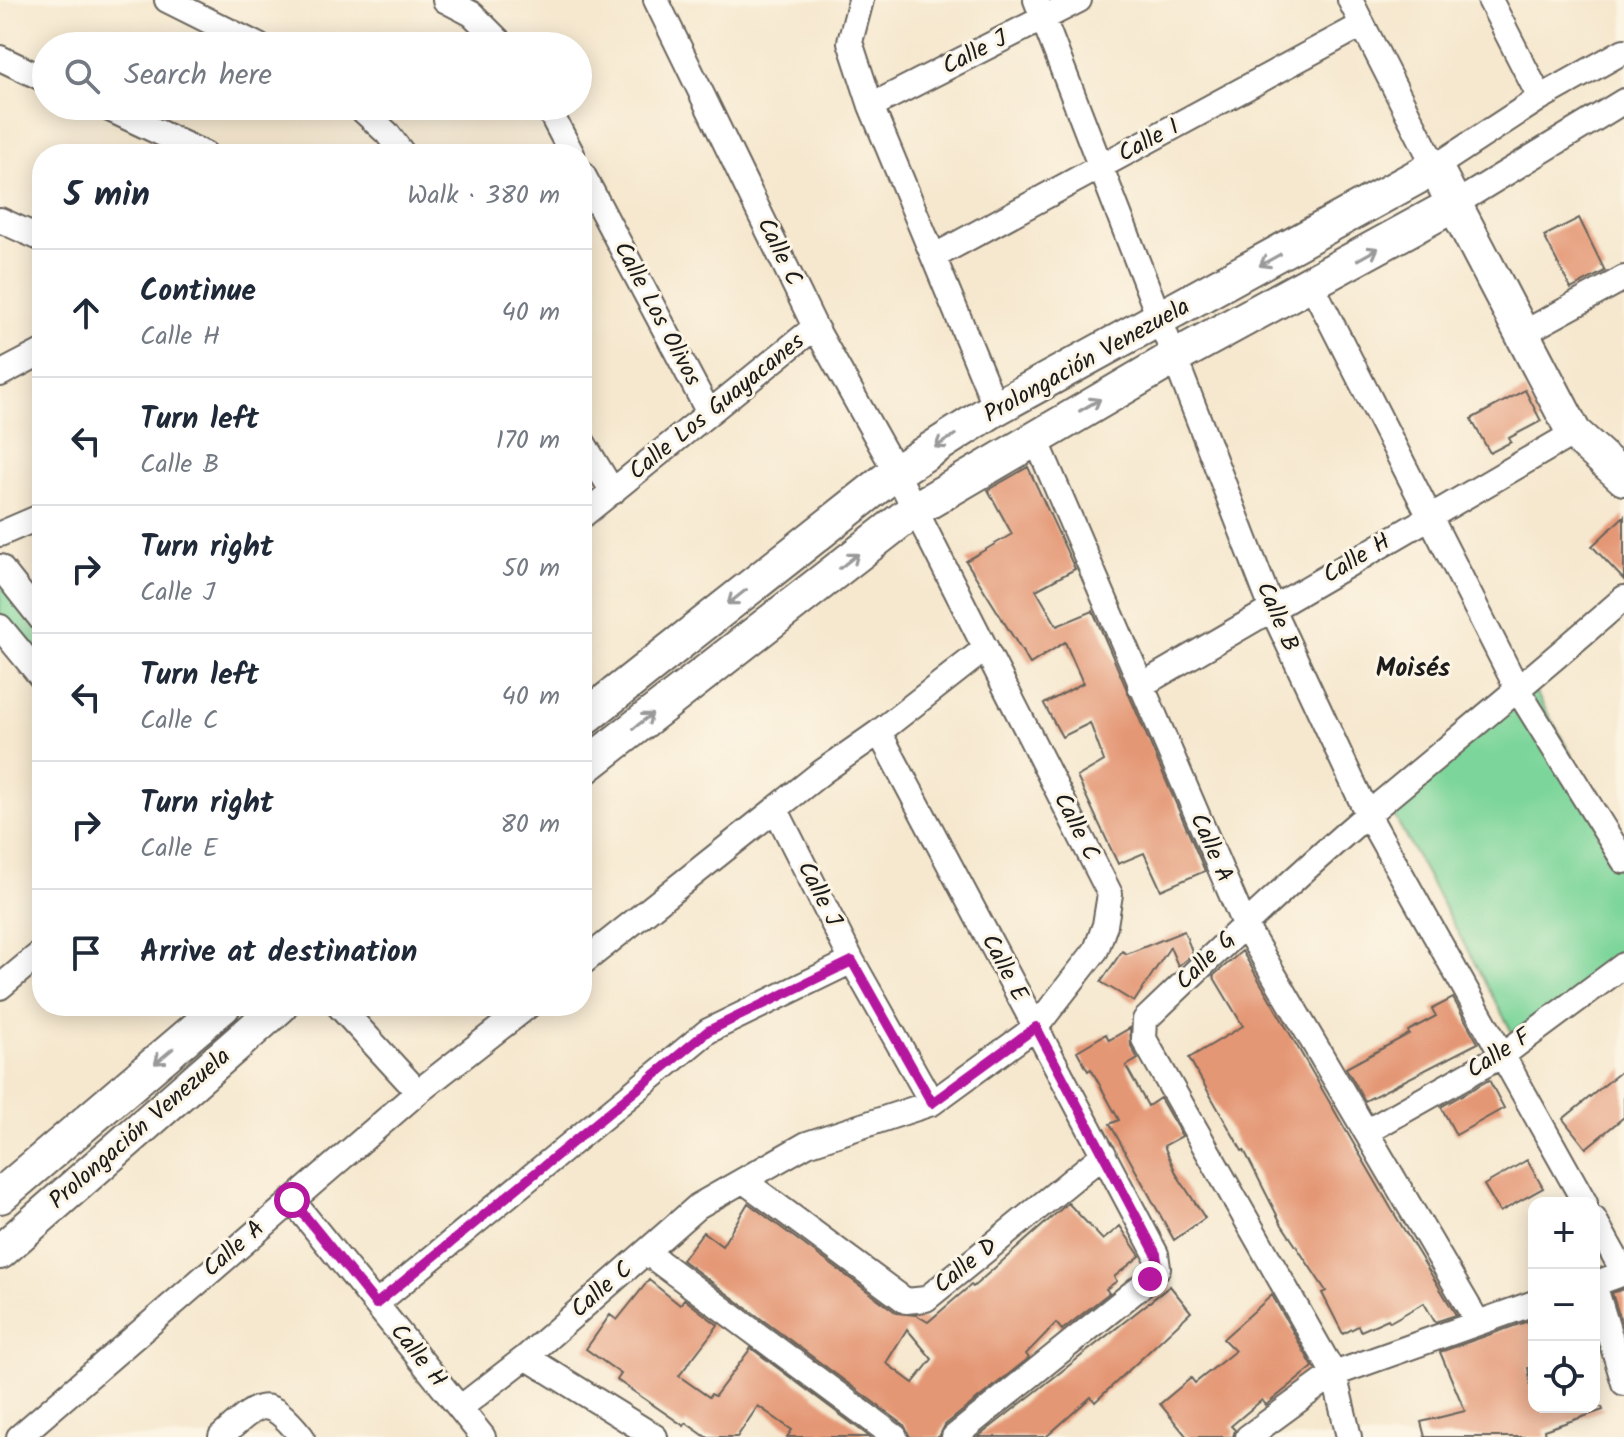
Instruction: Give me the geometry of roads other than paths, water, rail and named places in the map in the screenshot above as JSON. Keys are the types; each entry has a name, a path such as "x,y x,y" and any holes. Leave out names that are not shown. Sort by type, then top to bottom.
{"street":[{"path":"167,0 231,32"},
{"path":"445,0 472,14 490,32"},
{"name":"Calle C","path":"460,1408 526,1357 698,1206 807,1144 932,1103 1036,1027 1096,950 1105,925 1110,894 896,472 815,327 656,0"},
{"path":"861,0 850,42 871,106 996,408"},
{"name":"Calle J","path":"871,106 1040,9 1079,0"},
{"path":"1350,0 1574,433 1624,478"},
{"path":"1490,0 1540,98"},
{"name":"Calle B","path":"1040,9 1272,609 1368,815 1582,1197"},
{"name":"Calle I","path":"935,256 1362,25"},
{"name":"Prolongación Venezuela","path":"592,712 896,472 996,408 1160,322 1435,167 1540,98 1624,51"},
{"path":"0,58 32,73"},
{"name":"Prolongación Venezuela","path":"592,761 914,510 1175,357 1312,285 1455,204 1624,101"},
{"path":"133,120 184,144"},
{"path":"373,120 395,144"},
{"path":"554,120 567,144"},
{"name":"Calle Los Olivos","path":"592,192 709,413"},
{"path":"0,220 32,234"},
{"path":"1522,334 1624,278"},
{"path":"1312,285 1519,692 1624,861"},
{"name":"Calle Los Guayacanes","path":"592,508 815,327"},
{"path":"1,373 32,357"},
{"name":"Calle H","path":"1140,686 1574,433"},
{"name":"Calle A","path":"1035,437 1244,924 1477,1321"},
{"path":"592,457 613,492"},
{"path":"0,534 32,520"},
{"path":"0,567 32,607"},
{"name":"Calle G","path":"1349,1437 1334,1374 1144,1039 1145,1020 1244,924 1368,815 1519,692 1624,598"},
{"path":"0,627 32,666"},
{"path":"592,955 822,772 879,732 986,648"},
{"name":"Calle E","path":"879,732 1104,1154 1156,1254 1158,1268 1150,1279 954,1437"},
{"name":"Calle J","path":"776,810 852,961 932,1103"},
{"path":"0,987 32,960"},
{"path":"376,1304 708,1031 852,961"},
{"name":"Calle F","path":"1366,1132 1504,1054 1624,965"},
{"name":"Prolongación Venezuela","path":"0,1196 211,1016"},
{"name":"Prolongación Venezuela","path":"0,1252 269,1016"},
{"path":"348,1016 418,1092"},
{"name":"Calle A","path":"19,1437 418,1092 515,1016"},
{"name":"Calle D","path":"744,1181 906,1301 916,1302 926,1299 1104,1154"},
{"name":"Calle H","path":"292,1200 483,1437"},
{"path":"1600,1230 1624,1273 1600,1282"},
{"path":"646,1252 895,1437"},
{"path":"1600,1304 1624,1383"},
{"path":"1248,1437 1334,1374 1528,1305"},
{"path":"526,1357 655,1437"},
{"path":"221,1437 253,1409 266,1407 281,1411 302,1437"}],"district":[{"name":"Moisés","path":"1413,669"}]}
